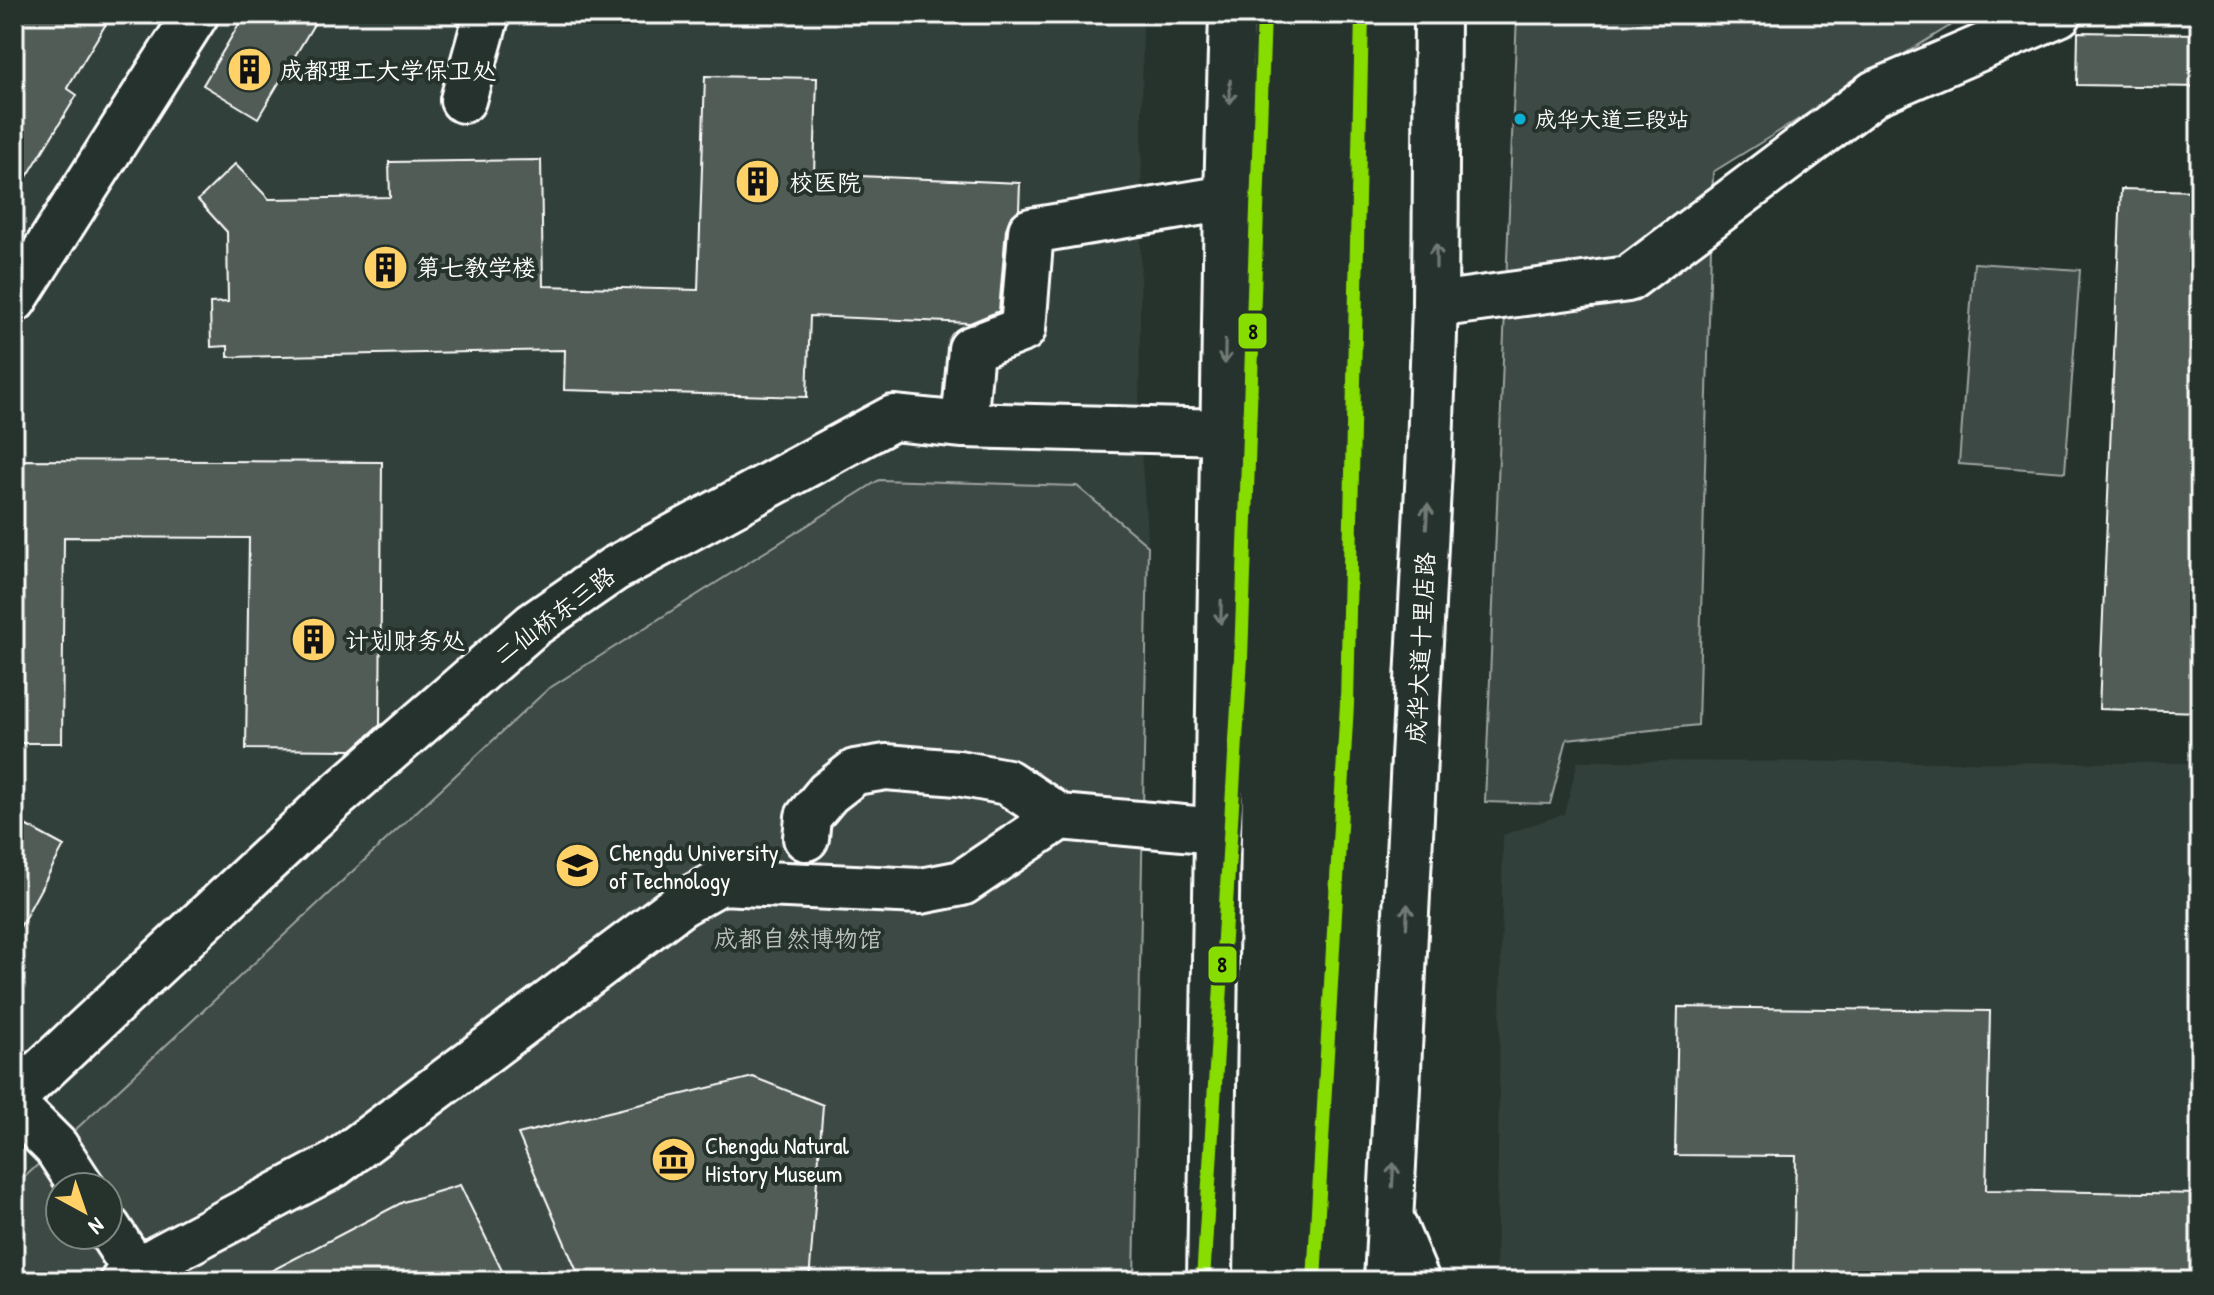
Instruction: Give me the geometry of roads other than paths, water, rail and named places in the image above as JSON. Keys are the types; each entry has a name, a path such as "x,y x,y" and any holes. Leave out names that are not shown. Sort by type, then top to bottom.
{"main road":[{"path":"14,300 196,14"},
{"path":"463,100 487,14"},
{"path":"1210,1281 1232,14"},
{"name":"成华大道十里店路","path":"1394,1279 1391,1219 1435,305 1437,14"},
{"path":"1435,305 1628,279 1875,93 2059,14"},
{"path":"964,425 971,349 1023,329 1031,231 1227,198"},
{"name":"二仙桥东三路","path":"14,1097 332,800 533,625 614,569 893,418 964,425 1224,432"},
{"path":"806,838 808,817 828,793 855,772 886,767 958,773 1007,782 1060,817 1217,831"},
{"path":"119,1251 130,1276 334,1165 681,904 720,882 921,891 962,883 1060,817"},
{"path":"14,1105 56,1147 72,1171"}],"place":[{"name":"成都理工大学保卫处","path":"249,70"},
{"name":"成华大道三段站","path":"1520,119"},
{"name":"校医院","path":"758,182"},
{"name":"第七教学楼","path":"385,267"},
{"name":"计划财务处","path":"314,640"},
{"name":"Chengdu University of Technology","path":"578,866"},
{"name":"Chengdu Natural History Museum","path":"674,1159"}],"park label":[{"name":"成都自然博物馆","path":"798,938"}]}
